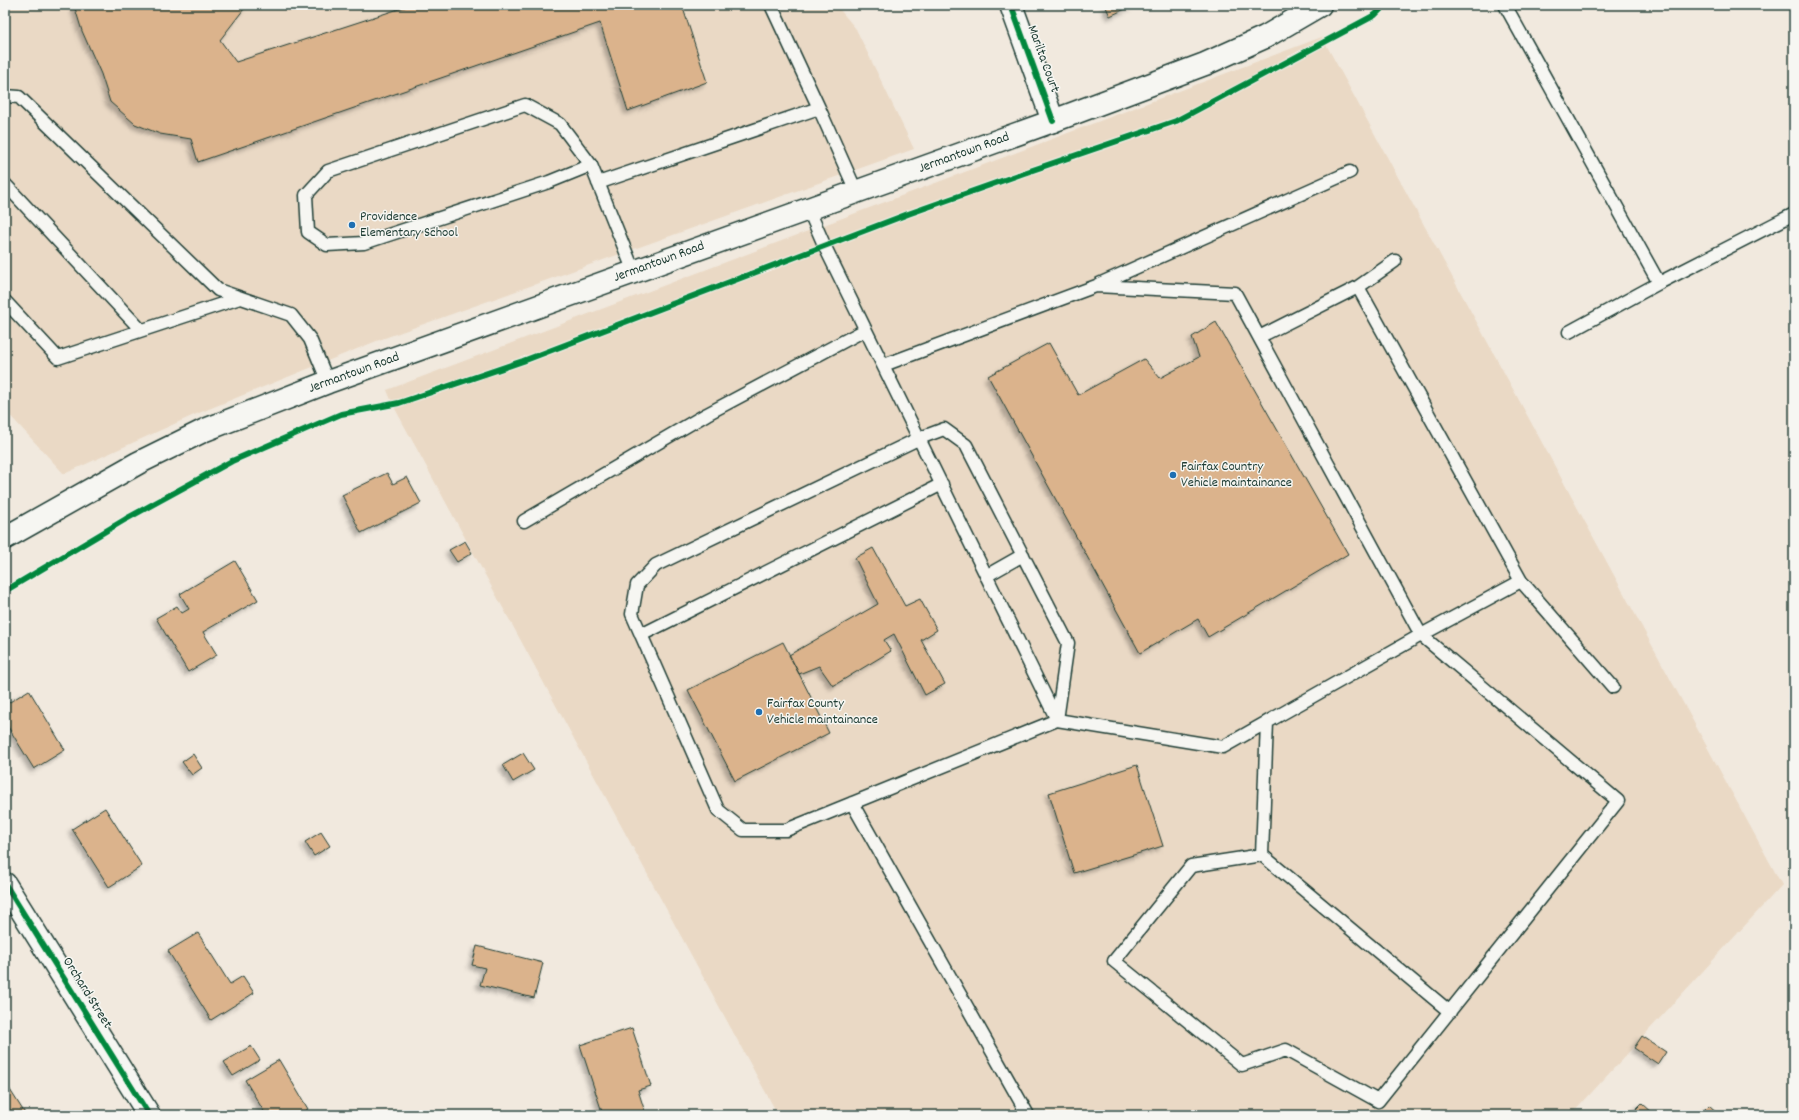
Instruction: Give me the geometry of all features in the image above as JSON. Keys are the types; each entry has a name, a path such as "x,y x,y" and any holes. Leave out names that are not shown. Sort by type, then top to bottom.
{"main road":[{"name":"Marilta Court","path":"1011,5 1053,121"},
{"name":"Jermantown Road","path":"5,538 138,463 205,430 328,382 1053,121 1206,64 1265,37 1320,5"},
{"name":"Orchard Street","path":"5,884 148,1115"}],"lane":[{"path":"771,5 856,191"},
{"path":"1505,5 1659,283"},
{"path":"5,96 19,97 218,290 291,316 310,339 328,382"},
{"path":"591,165 548,182 364,243 327,245 308,232 306,195 328,170 526,105 560,124 591,165 634,272"},
{"path":"598,182 819,108"},
{"path":"884,365 1096,286 1350,172"},
{"path":"5,184 141,330"},
{"path":"808,208 1057,720"},
{"path":"1569,332 1659,283 1794,214"},
{"path":"1259,337 1358,287 1395,261"},
{"path":"1096,286 1235,293 1421,635 1618,801 1450,1012 1378,1101 1286,1050 1242,1064 1114,961 1191,866 1262,855 1450,1012"},
{"path":"1358,287 1521,580 1613,687"},
{"path":"5,301 58,358 240,298"},
{"path":"524,521 707,414 866,330"},
{"path":"1057,720 1068,643 966,445 944,429 920,438 656,565 637,585 632,614 718,810 743,830 786,830 1057,720 1223,747 1521,580"},
{"path":"641,635 942,484"},
{"path":"986,576 1023,555"},
{"path":"1262,855 1267,722"},
{"path":"852,803 1028,1115"}],"shaded area":[{"name":"Providence Elementary School","path":"5,5 836,5 856,29 914,149 379,340 194,415 64,474 5,410"},
{"path":"1322,37 1782,885 1571,1115 778,1115 393,405 387,390"}],"building":[{"path":"74,5 247,5 220,40 236,62 411,5 682,5 707,82 628,111 600,23 198,162 191,139 160,134 135,124 110,102 101,74 82,31"},
{"path":"1105,5 1134,5 1110,16"},
{"name":"Fairfax Country Vehicle maintainance","path":"1216,322 1348,554 1208,637 1198,619 1140,653 988,376 1049,343 1078,395 1144,359 1160,378 1199,357 1192,337"},
{"path":"387,473 393,484 407,477 421,503 361,533 342,495"},
{"path":"465,541 472,553 457,562 449,550"},
{"name":"Fairfax County Vehicle maintainance","path":"873,548 905,606 920,599 937,630 921,640 945,684 925,695 894,634 884,640 891,651 833,686 819,666 799,674 789,655 878,604 855,558"},
{"path":"235,561 258,600 203,632 217,655 188,672 156,618 177,606 182,613 189,609 180,594"},
{"name":"Fairfax County Vehicle maintainance","path":"783,642 829,733 735,781 688,690"},
{"path":"29,690 65,750 34,769 5,722 5,705"},
{"path":"523,753 534,770 513,782 503,765"},
{"path":"193,754 202,768 192,775 182,762"},
{"path":"1137,765 1163,846 1074,873 1049,793"},
{"path":"105,808 142,866 109,887 72,829"},
{"path":"321,832 330,846 314,856 305,842"},
{"path":"198,933 230,984 243,976 254,993 211,1020 168,951"},
{"path":"477,946 543,963 534,998 480,985 485,968 472,965"},
{"path":"632,1028 651,1086 638,1090 646,1115 603,1115 580,1045"},
{"path":"1642,1036 1666,1052 1658,1064 1634,1048"},
{"path":"251,1046 260,1060 233,1076 224,1062"},
{"path":"279,1060 308,1109 298,1115 266,1115 245,1080"},
{"path":"5,1082 26,1115 5,1115"},
{"path":"1642,1103 1655,1115 1630,1115"},
{"path":"1709,1105 1720,1115 1699,1115"}],"cycle path":[{"path":"1011,5 1053,121"},
{"path":"5,591 126,519 232,461 341,414 399,403 523,361 908,214 1176,121 1375,15 1385,5"},
{"path":"5,884 149,1115"}],"place":[{"name":"Providence Elementary School","path":"352,225"},
{"name":"Fairfax Country Vehicle maintainance","path":"1173,475"},
{"name":"Fairfax County Vehicle maintainance","path":"759,712"}]}
